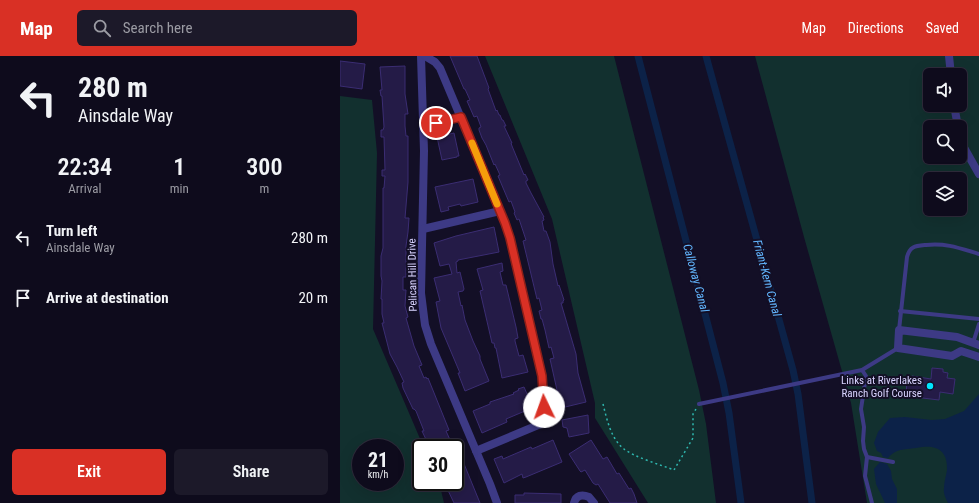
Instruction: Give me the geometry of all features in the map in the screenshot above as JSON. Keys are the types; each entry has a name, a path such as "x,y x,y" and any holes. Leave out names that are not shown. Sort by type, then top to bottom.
{"street":[{"name":"Pelican Hill Drive","path":"420,56 424,151 421,293 425,325 431,344 497,503"},
{"path":"425,56 436,62 440,68 510,238 542,376 544,391 543,423 476,451"},
{"path":"949,56 950,68"},
{"path":"423,126 461,117"},
{"path":"967,153 979,174"},
{"path":"423,229 500,211"},
{"path":"976,344 957,337 899,330 898,348 952,356 961,351 979,357"},
{"path":"961,351 963,340"},
{"path":"574,503 578,496 582,495 590,497 594,503"}],"lane":[{"path":"899,330 900,311 909,250 914,246 946,244 979,254"},
{"path":"900,311 979,319"},
{"path":"976,344 979,324"},
{"path":"699,404 862,370 898,348"},
{"path":"862,370 866,376 861,409 864,427 863,441 867,457 865,476 872,503"},
{"path":"867,457 893,462"}],"path":[{"path":"603,404 607,423 613,436 624,449 674,470 693,438 693,414 699,404"}],"green space":[{"path":"485,56 614,56 699,390 706,424 716,503 648,503 595,418 595,403 552,219"},
{"path":"755,56 979,56 979,503 867,503 851,403"},
{"path":"340,96 372,100 377,153 373,329 420,439 412,439 412,491 441,491 444,503 340,503"}],"water":[{"path":"979,394 979,503 948,503 944,490 947,463 945,457 939,449 934,447 923,447 904,449 894,452 888,458 883,457 881,453 877,451 874,443 878,432 890,418 905,417 932,420 945,419 964,411"},
{"path":"880,462 887,464 891,471 892,479 897,489 897,503 885,503 876,484 874,469"}],"building":[{"path":"450,56 477,56 496,111 497,110 506,126 504,126 524,175 525,174 528,180 526,183 544,217 544,220 542,221 544,231 546,231 550,242 558,286 559,285 564,300 563,303 561,303 576,354 578,373 586,402 561,408 550,359 554,358 551,347 549,348 539,311 542,310 539,298 537,299 523,241 526,240 519,219 517,220 511,201 509,202 498,176 500,175 482,138 479,130 481,127 477,116 474,117 467,101 470,100"},
{"path":"340,61 365,64 362,89 340,86"},
{"path":"405,66 405,94 408,114 405,114 405,126 406,136 408,136 408,182 405,218 409,218 406,246 406,277 403,277 403,290 406,290 405,306 408,317 406,318 414,346 422,365 419,366 424,378 428,378 449,430 446,431 450,439 426,439 416,411 413,409 403,388 402,383 404,382 390,354 382,323 384,323 381,299 381,256 383,248 383,188 385,176 382,176 382,170 385,170 384,137 381,137 381,130 383,130 384,127 382,96 380,90 382,90 380,67"},
{"path":"454,133 459,156 442,160 437,137"},
{"path":"473,179 478,202 448,207 449,210 441,212 435,187"},
{"path":"494,227 499,252 458,260 456,262 457,273 460,272 464,289 463,291 458,292 461,306 462,305 465,320 489,381 465,391 458,373 460,373 441,328 436,302 440,301 434,278 452,274 449,264 440,266 434,243"},
{"path":"502,263 503,271 500,272 503,285 506,285 518,338 515,339 515,341 519,356 523,355 528,372 502,378 496,348 494,343 492,343 480,291 483,290 477,269"},
{"name":"Links at Riverlakes Ranch Golf Course","path":"932,368 943,369 943,372 948,373 947,378 955,379 953,394 940,392 939,400 906,396 907,380 911,381 912,376 931,379"},
{"path":"524,387 534,410 527,414 525,411 506,419 507,422 482,433 473,411 490,404 490,402 514,394 513,393 519,390 518,389"},
{"path":"588,415 589,433 569,437 567,428 563,427 562,420"},
{"path":"553,440 562,462 523,478 522,474 504,483 494,459 502,456 503,459 531,447 532,449"},
{"path":"591,440 603,459 607,457 617,474 619,473 629,489 631,488 637,503 610,503 598,484 596,485 593,483 585,470 580,471 569,454"},
{"path":"464,464 480,503 454,503 448,491 464,491"},
{"path":"524,493 561,494 561,503 515,503 515,495 524,495"}],"waterway":[{"name":"Calloway Canal","path":"638,56 723,383 729,413 741,503"},
{"name":"Friant-Kern Canal","path":"706,56 793,370 798,394 812,503"}],"slow traffic":[{"path":"472,143 497,204"}],"place":[{"name":"Links at Riverlakes Ranch Golf Course","path":"930,386"}],"route":[{"path":"436,123 461,117 505,223 510,238 542,376 544,407"}]}
